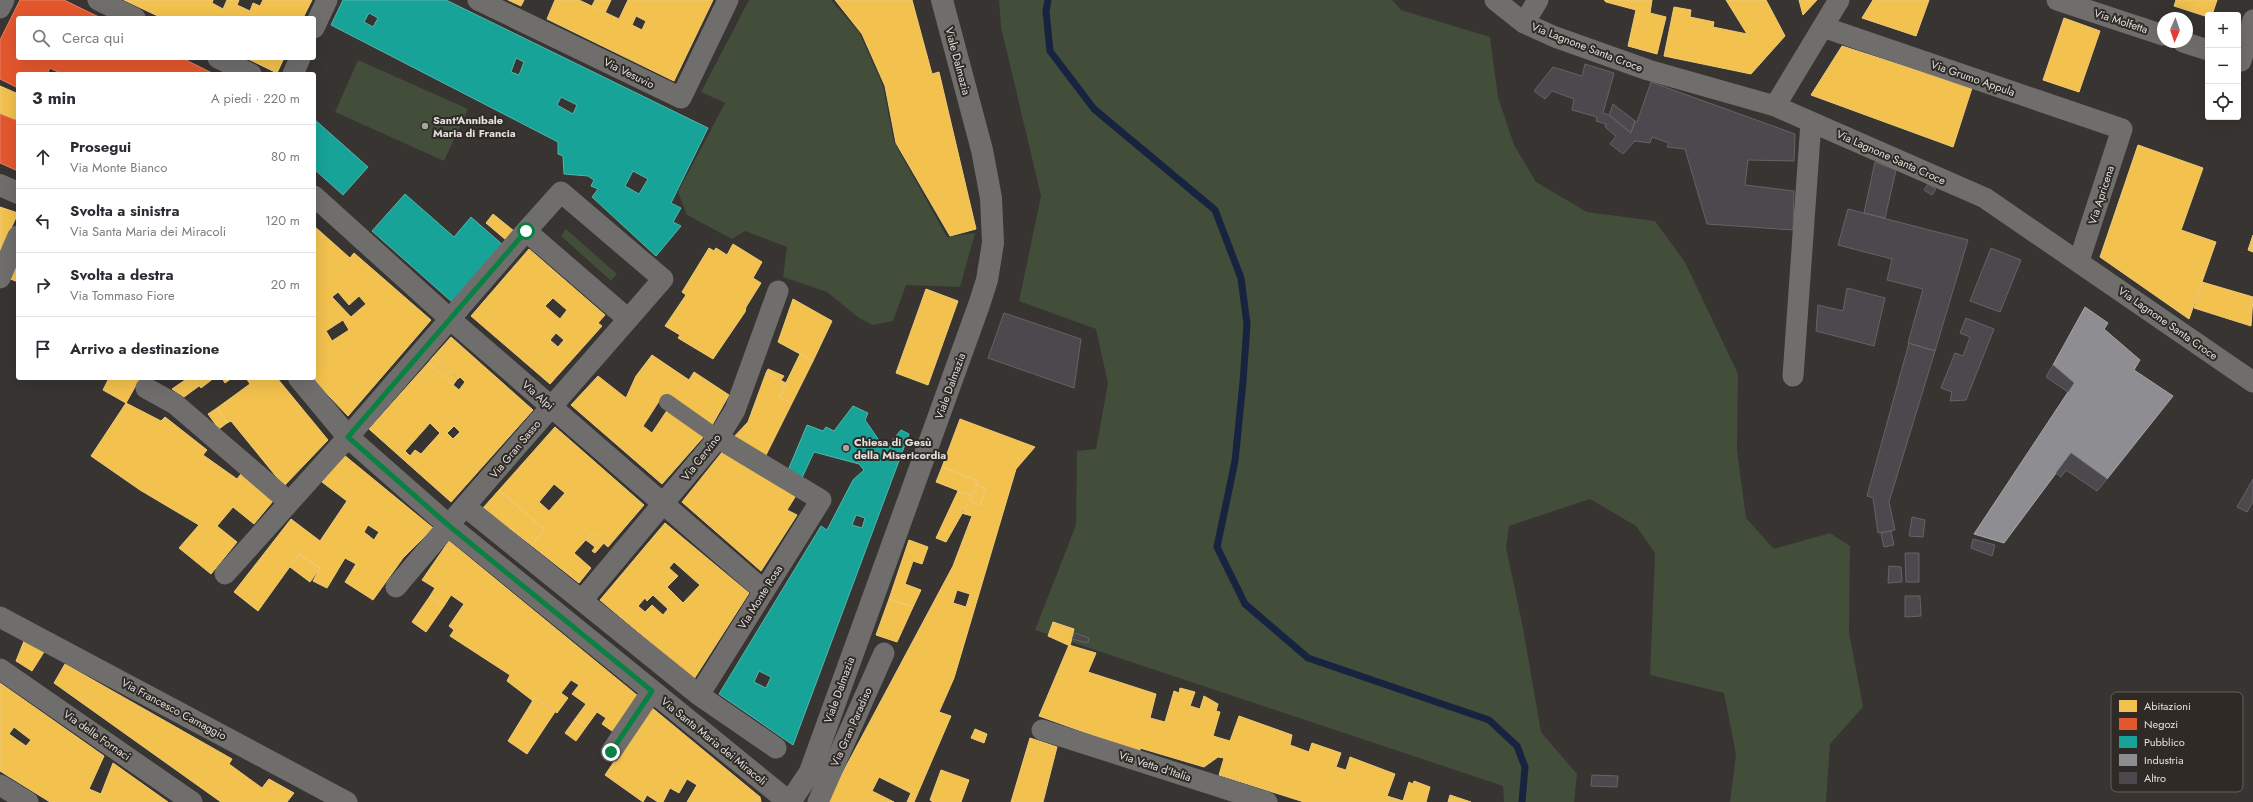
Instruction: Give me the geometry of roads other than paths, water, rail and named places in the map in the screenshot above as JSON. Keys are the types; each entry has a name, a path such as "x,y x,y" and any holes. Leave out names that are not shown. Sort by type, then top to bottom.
{"main road":[{"name":"Viale Dalmazia","path":"789,802 810,772 987,280 993,243 991,198 982,150 942,0"},
{"path":"0,185 16,192"},
{"name":"Via Santa Maria dei Miracoli","path":"301,380 348,437 448,525 789,802"}],"street":[{"path":"0,8 4,0"},
{"path":"98,0 131,16"},
{"path":"316,24 327,0"},
{"name":"Via Vesuvio","path":"478,0 680,98 728,0"},
{"name":"Via Lagnone Santa Croce","path":"1495,0 1524,23 1555,37 1648,70 1776,106 1985,198 2252,378"},
{"path":"1524,23 1538,0"},
{"path":"1776,106 1839,0"},
{"name":"Via Molfetta","path":"2057,0 2157,33"},
{"path":"2244,62 2253,20"},
{"name":"Via Grumo Appula","path":"1823,27 2122,129"},
{"path":"2193,45 2205,49"},
{"path":"222,60 247,72"},
{"path":"294,72 299,60"},
{"path":"1792,376 1811,122"},
{"name":"Via Apricena","path":"2080,261 2122,129"},
{"name":"Via Gran Sasso","path":"396,587 551,406 663,279 561,192 526,231"},
{"name":"Via Alpi","path":"316,198 450,320 764,590"},
{"path":"225,574 348,437 526,231 628,319"},
{"path":"0,278 16,241"},
{"name":"Via Cervino","path":"583,599 718,438 735,410 778,291"},
{"path":"146,388 176,404 289,502"},
{"path":"667,402 718,438"},
{"name":"Via Monte Rosa","path":"699,695 821,500 718,438"},
{"path":"466,507 583,599 699,695 776,748"},
{"name":"Via Francesco Camaggio","path":"0,617 348,802"},
{"name":"Via Gran Paradiso","path":"818,802 884,653"},
{"name":"Via delle Fornaci","path":"0,669 192,802"},
{"path":"611,752 652,691"},
{"name":"Via Vetta d'Italia","path":"1042,730 1267,802"},
{"path":"0,785 28,802"}],"waterway":[{"path":"1048,0 1046,11 1050,51 1094,109 1215,210 1241,278 1247,324 1243,382 1235,461 1217,547 1245,604 1308,658 1489,720 1517,746 1525,767 1522,802"}],"place":[{"name":"Sant'Annibale Maria di Francia","path":"425,126"},
{"name":"Chiesa di Gesù della Misericordia","path":"846,448"}]}
